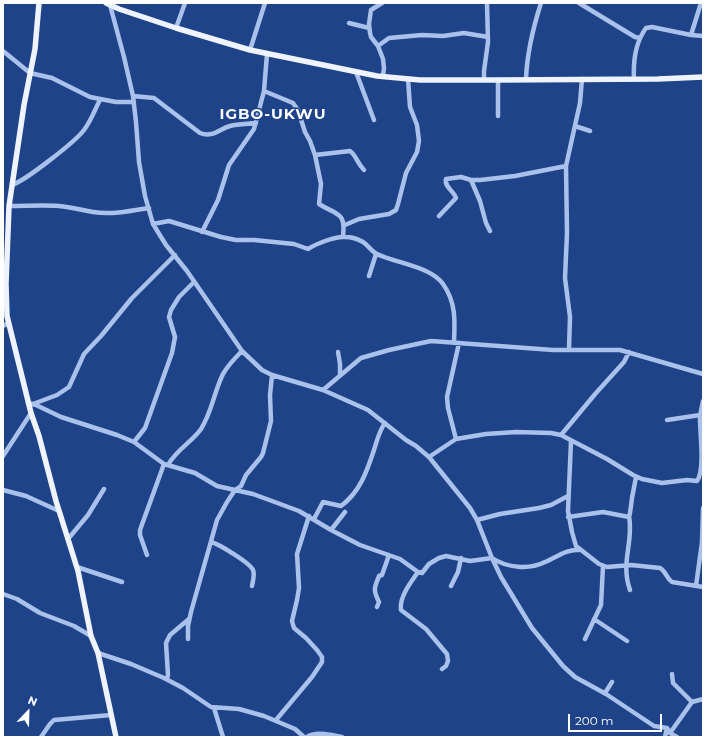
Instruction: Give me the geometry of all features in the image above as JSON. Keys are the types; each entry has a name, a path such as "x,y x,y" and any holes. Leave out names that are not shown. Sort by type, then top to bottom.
{"main road":[{"path":"39,3 35,49 22,119 5,240 5,325 31,403 31,413 39,436 59,511 77,567 91,636 98,653 116,737"},
{"path":"108,4 176,28 250,50 356,72 383,76 408,79 498,80 658,79 703,77"}],"street":[{"path":"176,28 185,3"},
{"path":"250,50 265,3"},
{"path":"382,3 372,8 370,11 369,28 371,37 378,46 384,63 383,76"},
{"path":"484,79 488,45 487,3"},
{"path":"526,79 527,57 530,41 541,3"},
{"path":"579,3 640,38"},
{"path":"690,35 701,3"},
{"path":"108,4 124,57 133,96 139,162 145,196 153,224 166,245 242,351 262,370 272,375 323,390 368,410 429,457 461,495 477,520 501,577 541,641 563,666 575,677 605,693 654,726 668,731 677,737"},
{"path":"348,23 369,28"},
{"path":"634,79 634,58 640,38 646,28 649,27 703,36"},
{"path":"378,46 389,38 422,35 443,36 464,33 488,36"},
{"path":"3,51 30,73 52,78 100,100 134,102"},
{"path":"202,232 218,200 229,165 254,129 264,91 267,54"},
{"path":"356,72 374,120"},
{"path":"345,225 359,219 389,214 396,210 406,173 417,152 419,141 418,129 410,107 408,79"},
{"path":"569,349 570,317 565,278 567,233 566,166 580,103 582,79"},
{"path":"498,80 498,116"},
{"path":"264,91 293,103 298,110 305,132 315,155 321,184 319,204 334,211 340,216 345,225 343,236"},
{"path":"133,96 154,98 200,133 206,135 214,134 230,126 256,123"},
{"path":"12,185 22,180 81,133 85,129 100,100"},
{"path":"575,126 590,131"},
{"path":"315,155 350,151 364,170"},
{"path":"439,216 456,198 446,184 446,179 461,177 471,180 515,176 566,166"},
{"path":"471,180 490,231"},
{"path":"9,206 58,206 101,212 116,212 149,208"},
{"path":"153,224 168,221 202,232 236,240 254,240 294,244 308,249 317,244 343,236 362,242 376,254 398,260 434,275 443,284 453,306 455,325 454,342"},
{"path":"369,276 376,254"},
{"path":"31,403 57,395 69,387 84,354 132,298 175,256"},
{"path":"134,442 146,428 172,353 175,337 169,317 171,310 179,297 194,282"},
{"path":"323,390 355,362 366,356 431,341 553,350 620,350 703,374"},
{"path":"456,439 446,397 459,343"},
{"path":"147,555 140,535 140,530 166,464 200,430 206,419 222,376 226,369 242,351"},
{"path":"338,352 340,375"},
{"path":"561,435 624,362 629,352"},
{"path":"188,639 190,619 214,527 222,510 235,490 241,486 246,475 263,453 271,421 270,395 272,375"},
{"path":"703,401 700,415 700,478 703,482"},
{"path":"31,403 61,417 134,442 166,464 195,473 218,486 271,500 299,511 360,545 400,559 421,574"},
{"path":"3,456 31,413"},
{"path":"667,420 700,415"},
{"path":"276,720 312,677 322,662 322,657 317,650 294,628 292,621 299,588 297,554 311,518 323,502 327,501 341,506 358,488 363,480 380,431 385,423"},
{"path":"429,457 456,439 486,434 542,432 561,435 607,459 636,477 652,482 662,483 687,480 696,482 700,478"},
{"path":"571,441 568,517 574,541 579,550 603,566 618,567 626,565 660,568 672,582 703,587"},
{"path":"630,590 626,577 626,565 631,524 630,516 636,477"},
{"path":"68,539 88,514 104,489"},
{"path":"3,490 26,496 59,511"},
{"path":"477,520 500,514 539,508 568,496"},
{"path":"696,586 702,542 703,508"},
{"path":"331,530 346,512"},
{"path":"568,517 603,512 627,518 630,516"},
{"path":"210,542 224,547 231,554 251,567 254,575 252,586"},
{"path":"442,669 446,666 448,661 447,654 426,628 401,610 404,594 429,564 438,558 446,556 470,561 492,558 501,564 533,567 567,551 579,550"},
{"path":"377,607 379,602 374,592 374,588 378,576 382,575 389,556"},
{"path":"451,586 458,572 461,558"},
{"path":"585,639 601,605 603,566"},
{"path":"77,567 122,582"},
{"path":"3,594 17,599 40,613 74,626 91,636"},
{"path":"167,679 166,643 170,635 190,619"},
{"path":"594,620 627,641"},
{"path":"98,653 131,664 167,679 214,708 230,708 246,711 276,720 295,729 304,737"},
{"path":"672,674 673,683 687,695 692,702"},
{"path":"605,693 612,682"},
{"path":"665,737 668,731 692,702 703,698"},
{"path":"214,708 224,737"},
{"path":"42,737 54,720 111,715"},
{"path":"307,737 317,734 342,737"}],"district":[{"name":"IGBO-UKWU","path":"273,115"}]}
